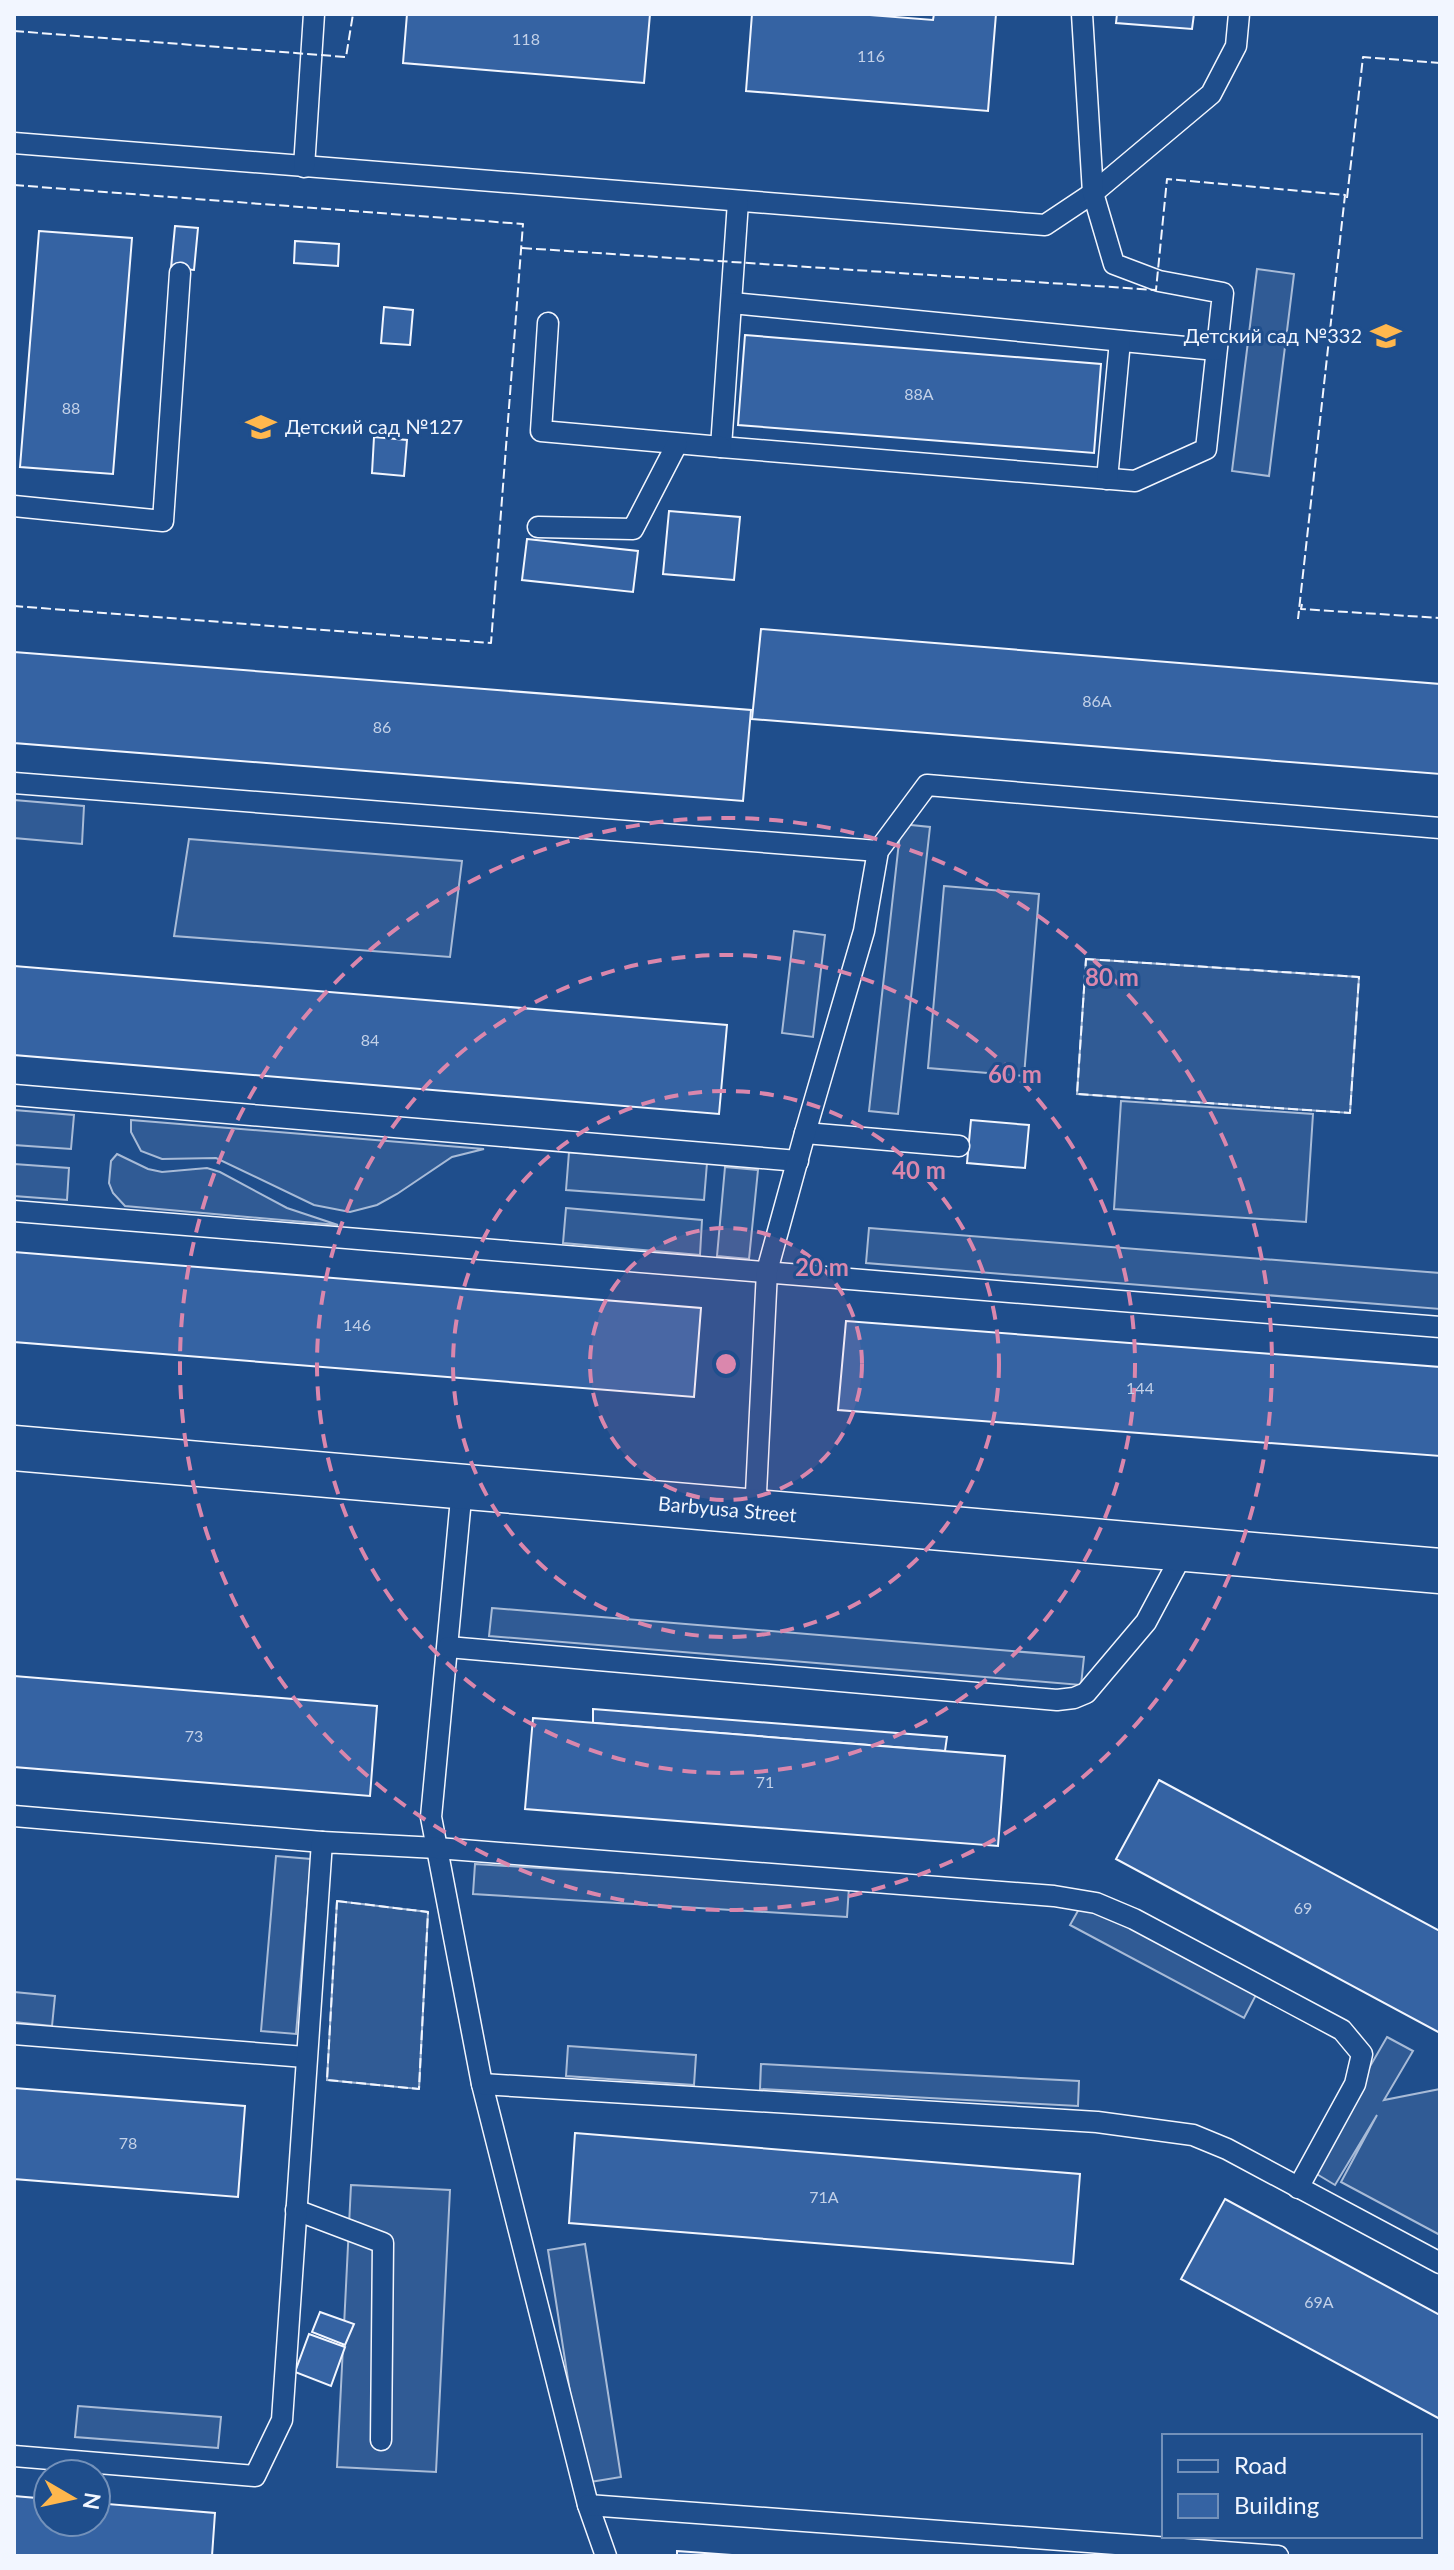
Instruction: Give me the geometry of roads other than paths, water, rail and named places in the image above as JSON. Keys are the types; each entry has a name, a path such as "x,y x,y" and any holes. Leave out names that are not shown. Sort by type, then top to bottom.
{"street":[{"name":"Barbyusa Street","path":"14,1448 1440,1571"}],"lane":[{"path":"304,167 314,14"},
{"path":"548,323 541,431 1135,481 1206,449 1223,293 1159,281 1114,264 1093,193 1082,14"},
{"path":"14,143 1045,225 1093,193 1211,94 1236,46 1239,14"},
{"path":"721,447 738,202"},
{"path":"14,506 163,521 180,273"},
{"path":"732,303 1216,350"},
{"path":"1107,479 1120,341"},
{"path":"538,527 633,529 677,444"},
{"path":"14,783 878,851"},
{"path":"755,1513 767,1271 864,931 878,851 927,785 1440,828"},
{"path":"14,1095 798,1161"},
{"path":"805,1133 959,1146"},
{"path":"14,1211 1440,1327"},
{"path":"462,1488 431,1817 482,2084 588,2505 606,2556"},
{"path":"448,1647 1057,1700 1074,1698 1086,1693 1146,1622 1185,1549"},
{"path":"14,1816 1054,1896 1096,1903 1134,1919 1342,2030 1362,2054 1355,2084 1298,2188"},
{"path":"14,2456 255,2476 282,2420 322,1842"},
{"path":"14,2034 305,2057"},
{"path":"482,2084 1097,2122 1193,2135 1227,2149 1440,2263"},
{"path":"296,2210 383,2243 381,2440"},
{"path":"588,2505 1278,2556"}],"place":[{"name":"Детский сад №332","path":"1386,336"},
{"name":"Детский сад №127","path":"261,427"}]}
